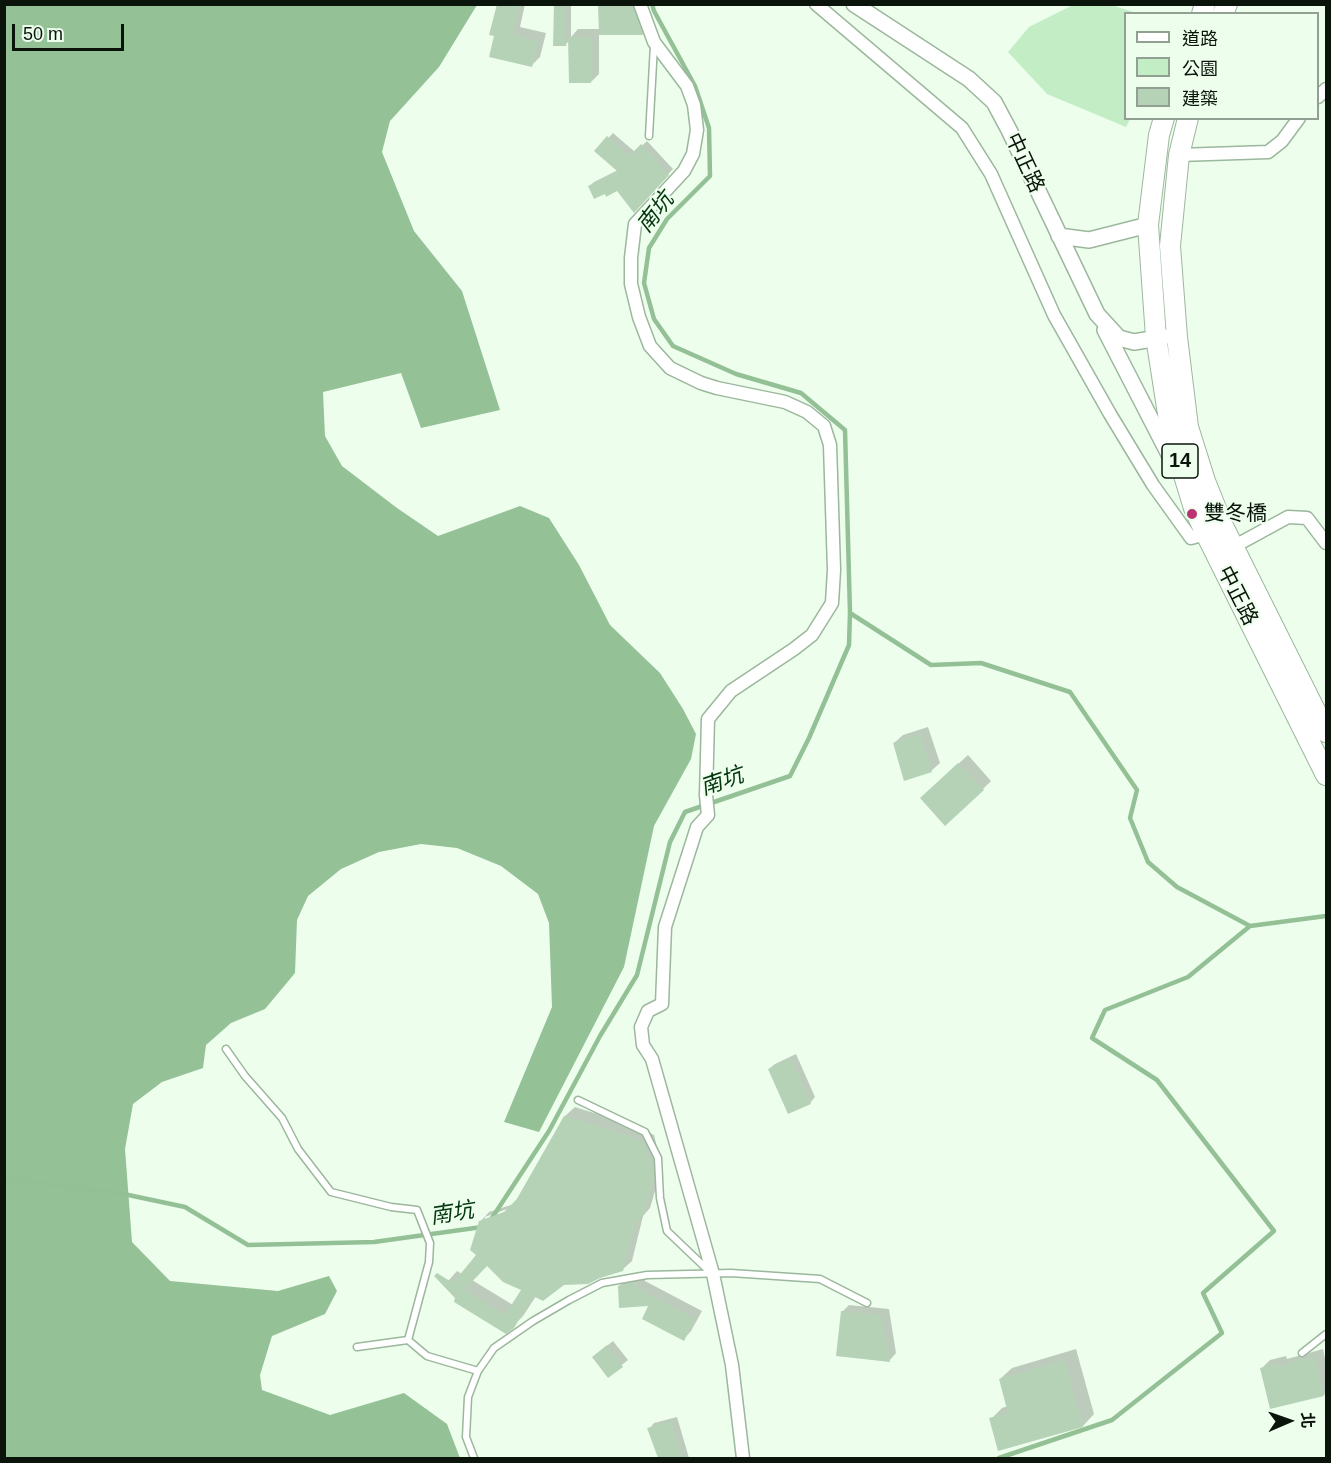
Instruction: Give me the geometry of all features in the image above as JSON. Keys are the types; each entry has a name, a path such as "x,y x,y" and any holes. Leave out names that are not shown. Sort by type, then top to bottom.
{"main road":[{"name":"中正路","path":"1163,120 1159,135 1148,225 1156,337 1171,433 1192,500 1206,534 1326,775"},
{"name":"中正路","path":"1188,120 1179,155 1170,246 1177,337 1188,427 1205,481 1233,547 1326,732"}],"street":[{"path":"640,4 654,42 687,86 694,105 697,130 693,154 684,171 635,224 631,284 639,317 650,346 670,368 701,383 785,402 807,412 824,426 830,445 834,570 832,603 812,635 731,691 708,719 706,795 708,815 697,827 666,927 662,1004 648,1011 641,1027 643,1045 652,1059 713,1275 732,1365 743,1458"},
{"path":"816,4 962,128 991,174 1054,315 1110,414 1153,485 1191,538 1206,534"},
{"name":"中正路","path":"854,4 969,79 994,102 1097,314 1119,338 1134,342 1156,337 1177,337"},
{"path":"1179,155 1268,152 1282,141 1298,120"},
{"path":"1059,236 1089,240 1148,225"},
{"path":"1097,314 1192,500"},
{"path":"1233,547 1288,517 1307,519 1326,543"}],"lane":[{"path":"649,136 654,42"},
{"path":"226,1049 245,1076 282,1118 298,1149 331,1192 391,1207 417,1210 430,1243 429,1262 408,1340"},
{"path":"578,1100 645,1132 658,1158 660,1198 667,1232 713,1275"},
{"path":"474,1458 466,1437 468,1397 478,1371 494,1348 533,1321 602,1283 647,1275 731,1273 820,1279 867,1302"},
{"path":"1302,1353 1326,1334"},
{"path":"357,1347 408,1340 427,1356 478,1371"}],"green space":[{"path":"5,4 477,5 439,67 390,121 382,152 414,231 462,291 500,410 421,428 401,373 323,392 325,436 342,466 438,536 520,506 549,518 579,565 610,625 660,673 683,709 696,734 691,759 654,826 624,967 539,1132 504,1122 552,1007 549,923 538,894 501,866 457,848 421,844 379,852 341,869 308,896 297,920 295,973 265,1009 231,1023 206,1045 203,1068 162,1082 133,1104 125,1149 132,1242 170,1281 278,1291 329,1276 337,1291 325,1314 272,1336 260,1375 262,1390 330,1415 404,1393 447,1424 460,1458 5,1458"},
{"path":"1073,5 1111,5 1134,12 1124,12 1124,120 1130,120 1126,127 1047,94 1008,52 1029,27"}],"building":[{"path":"497,4 520,4 513,35 538,41 532,67 489,57 494,36 489,35"},
{"path":"554,4 566,4 566,46 553,46"},
{"path":"598,4 632,4 643,35 599,35"},
{"path":"568,37 592,37 591,83 569,83"},
{"path":"607,136 629,156 641,144 669,175 634,213 617,191 606,197 605,194 594,199 588,186 617,171 594,151"},
{"path":"920,734 932,772 904,781 893,743"},
{"path":"958,763 984,790 945,826 920,798"},
{"path":"791,1058 811,1104 788,1114 768,1069"},
{"path":"564,1116 630,1136 645,1144 654,1177 642,1219 635,1222 623,1271 588,1284 564,1285 543,1301 533,1296 514,1328 506,1334 454,1302 455,1298 434,1276 437,1273 453,1283 476,1255 470,1250 479,1221 504,1212 517,1199","holes":["487,1266 503,1282 521,1290 505,1315 464,1290"]},
{"path":"638,1282 638,1288 695,1319 684,1341 642,1319 648,1306 619,1308 618,1286"},
{"path":"841,1311 882,1316 890,1362 836,1356"},
{"path":"607,1345 623,1367 608,1378 592,1357"},
{"path":"1315,1357 1324,1396 1270,1409 1260,1368"},
{"path":"1065,1360 1083,1427 998,1451 989,1418 1008,1413 999,1379"},
{"path":"671,1421 682,1458 658,1458 647,1428"}],"waterway":[{"name":"南坑","path":"490,1221 549,1131 600,1036 637,975 670,842 685,812 790,776 849,645 845,430 801,393 736,374 673,346 654,319 644,283 649,248 667,219 710,176 709,128 695,86 652,4"},
{"path":"850,613 931,665 981,663 1070,692 1137,790 1130,818 1148,862 1177,887 1250,926 1188,977 1105,1010 1092,1038 1157,1080 1274,1231 1203,1293 1222,1333 1112,1420 999,1458"},
{"path":"1250,926 1326,916"},
{"name":"南坑","path":"4,1181 26,1181 119,1193 185,1207 248,1245 374,1242 482,1227"}],"place":[{"name":"雙冬橋","path":"1192,514"}]}
